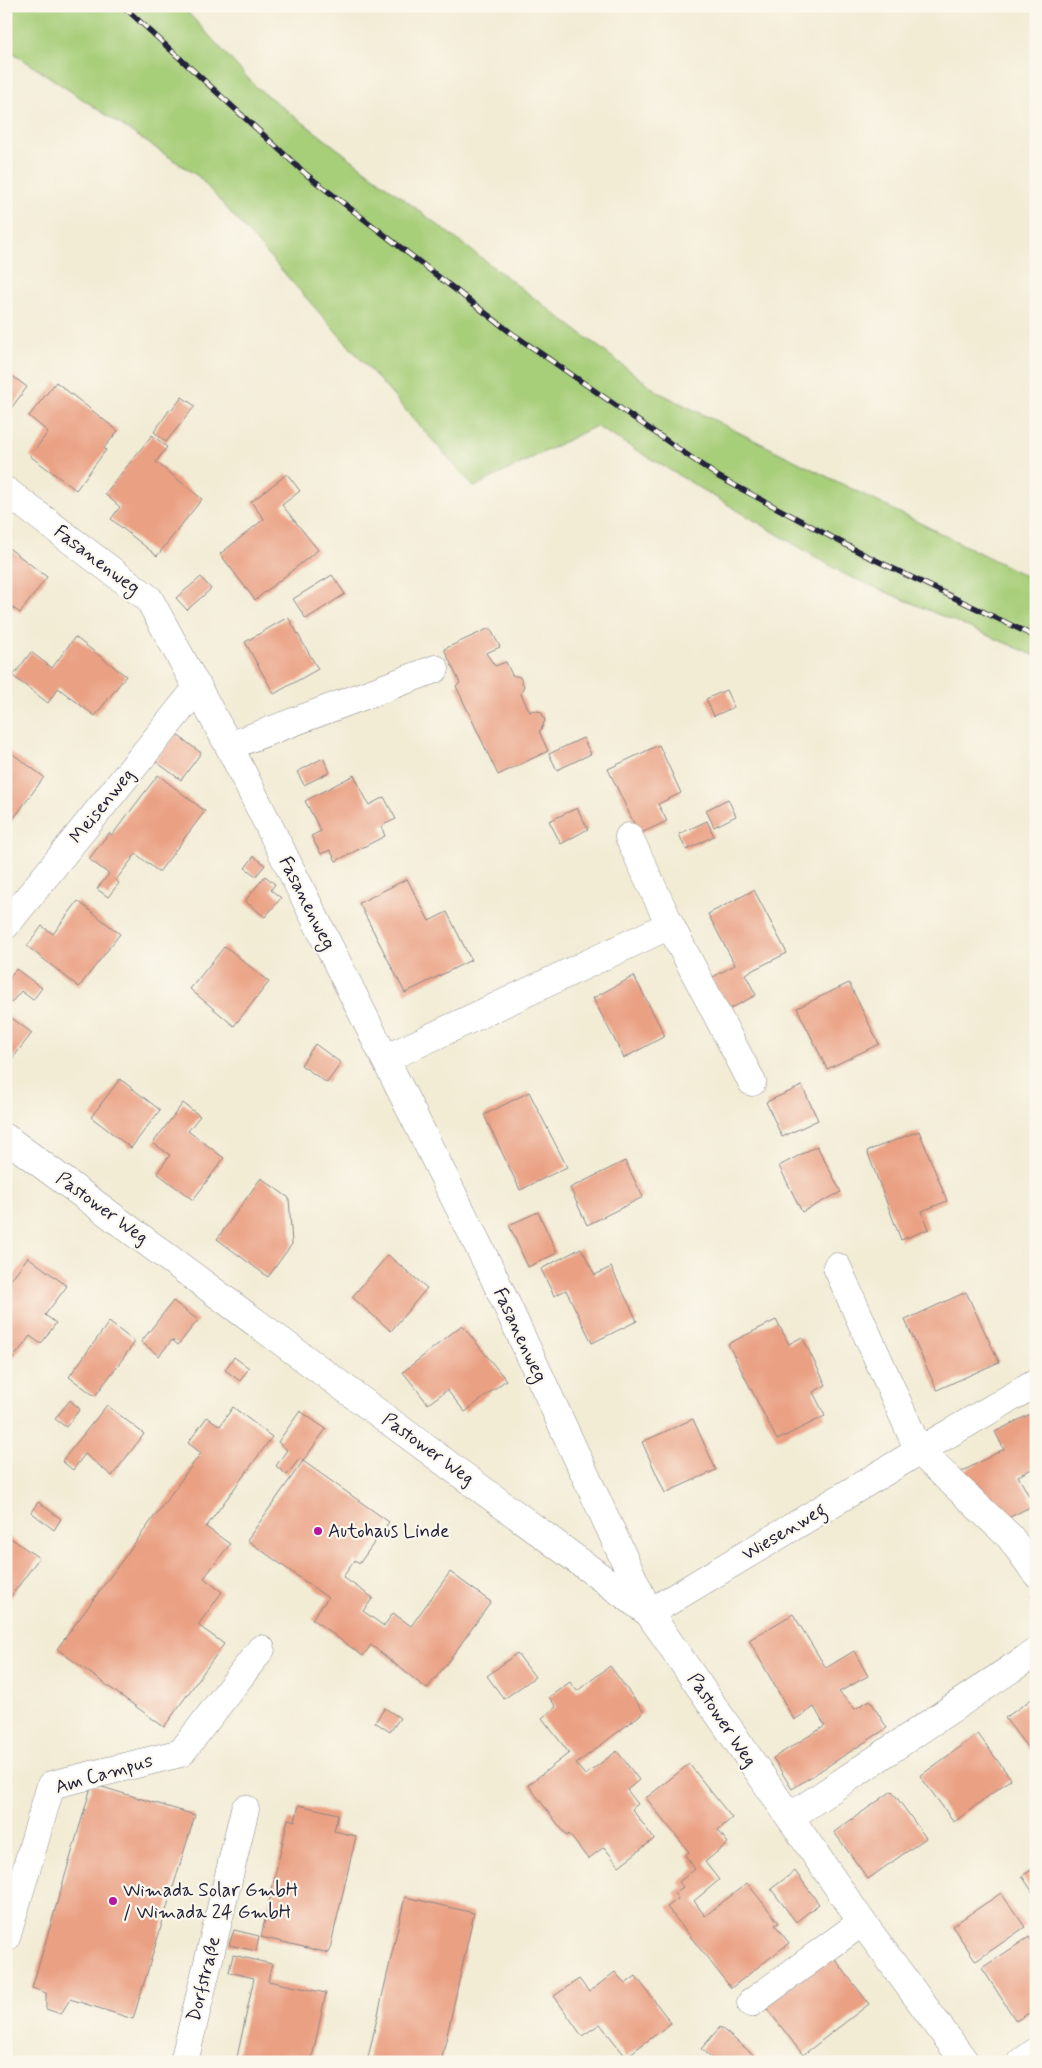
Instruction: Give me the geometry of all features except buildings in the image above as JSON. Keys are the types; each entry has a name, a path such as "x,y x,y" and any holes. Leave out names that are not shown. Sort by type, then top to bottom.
{"street":[{"name":"Fasanenweg","path":"6,491 150,599 229,746 492,1273 650,1613"},
{"path":"229,746 434,669"},
{"name":"Meisenweg","path":"6,925 198,687"},
{"path":"629,837 670,925 752,1082"},
{"path":"385,1059 670,925"},
{"name":"Pastower Weg","path":"6,1138 650,1613 862,1922 965,2062"},
{"path":"837,1266 919,1451 1010,1537 1036,1573"},
{"name":"Wiesenweg","path":"650,1613 1036,1383"},
{"name":"Am Campus","path":"6,1938 51,1785 182,1753 262,1649"},
{"path":"790,1817 1036,1652"},
{"name":"Dorfstraße","path":"184,2062 245,1809"},
{"path":"751,2003 862,1922"},
{"path":"1022,2062 1036,2052"}],"green space":[{"path":"6,6 182,6 256,87 658,392 1036,581 1036,656 846,575 596,426 474,487 199,177 6,48"}],"railway":[{"path":"123,6 307,175 510,332 719,477 865,555 1036,637"}],"place":[{"name":"Autohaus Linde","path":"318,1531"},
{"name":"Wimada Solar GmbH / Wimada 24 GmbH","path":"113,1901"}]}
